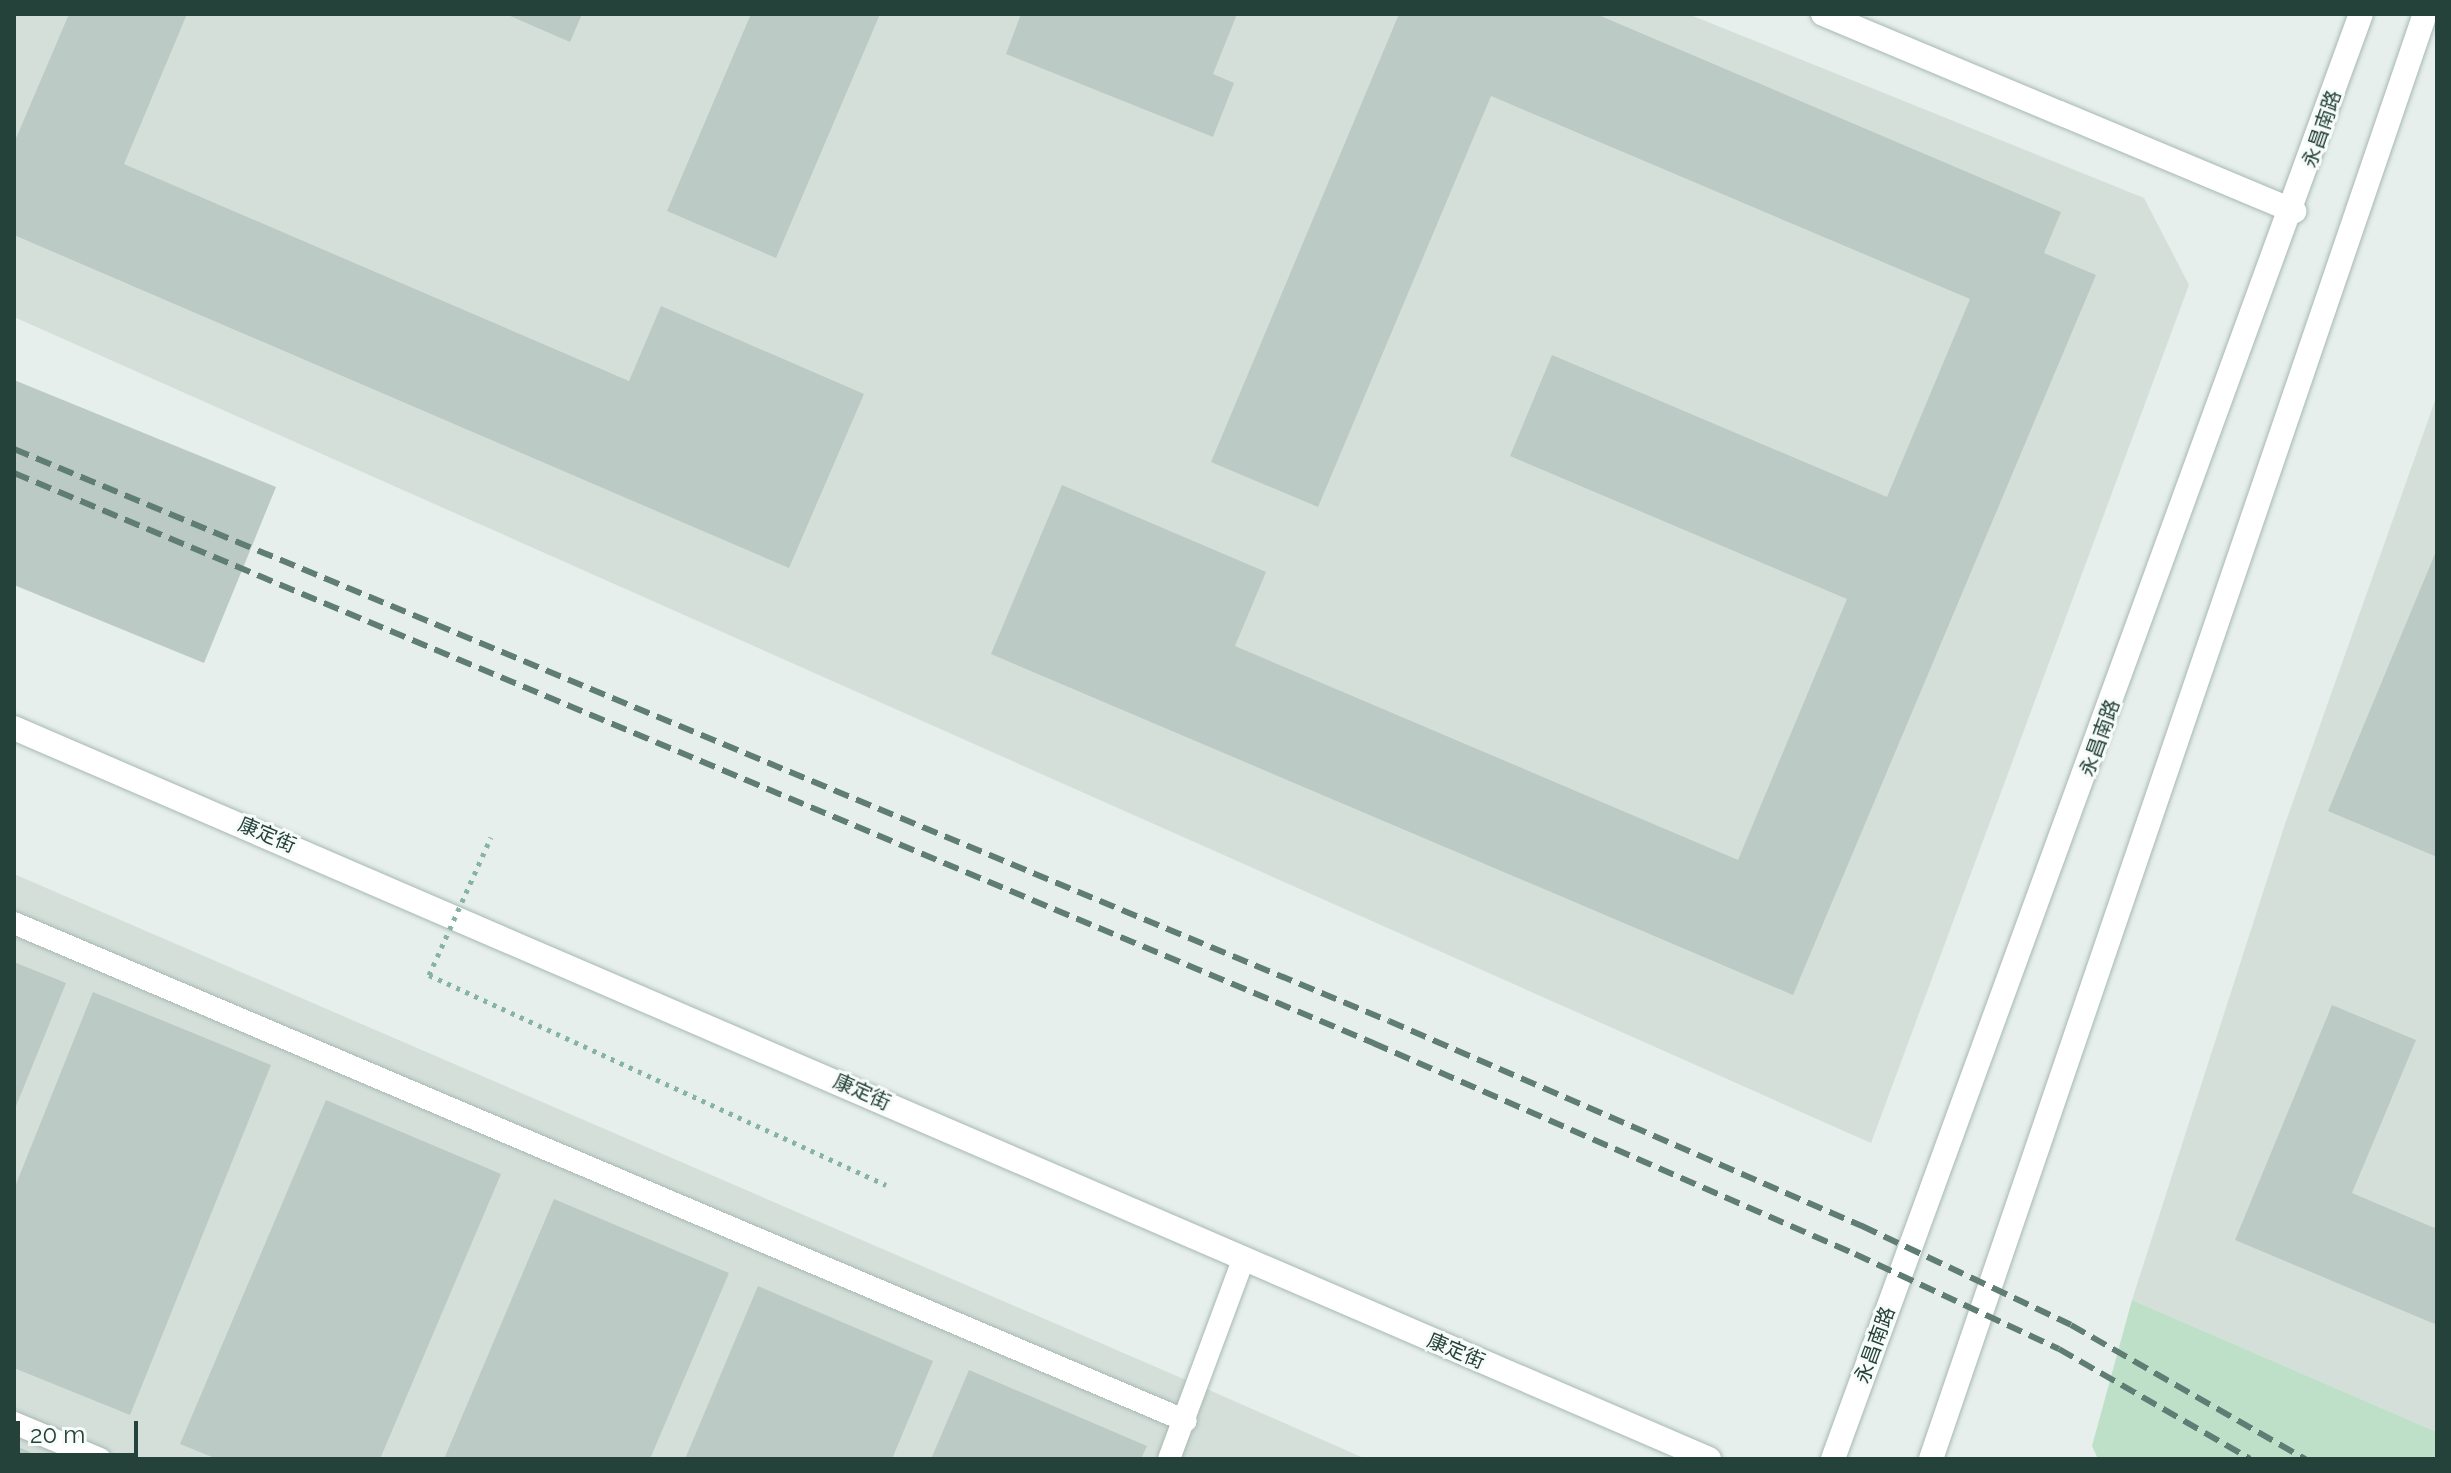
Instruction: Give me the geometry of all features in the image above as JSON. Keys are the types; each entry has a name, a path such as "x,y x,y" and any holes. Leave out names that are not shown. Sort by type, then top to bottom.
{"street":[{"path":"1823,14 2294,211"},
{"name":"永昌南路","path":"1833,1459 2294,211 2361,14"},
{"path":"1931,1459 2425,14"},
{"name":"康定街","path":"14,728 1709,1459"}],"lane":[{"path":"14,923 1186,1421"},
{"path":"1169,1459 1186,1421 1243,1260"},
{"path":"14,1423 100,1459"}],"path":[{"path":"491,837 429,975 886,1185"}],"shaded area":[{"path":"14,14 1688,14 2144,198 2189,285 1871,1143 14,317"},
{"path":"2437,395 2437,1432 2132,1300 2285,824"},
{"path":"14,874 1200,1386 1366,1459 14,1459"}],"green space":[{"path":"2132,1300 2437,1432 2437,1459 2098,1459 2092,1446"}],"building":[{"path":"69,14 187,14 124,164 629,381 661,306 864,394 789,568 14,235 14,143"},
{"path":"506,14 582,14 570,42"},
{"path":"751,14 880,14 776,258 667,211"},
{"path":"1021,14 1237,14 1213,74 1234,83 1213,137 1006,54"},
{"path":"1399,14 1596,14 2061,212 2044,253 2096,275 1793,995 991,654 1062,485 1266,572 1235,646 1738,860 1847,599 1510,456 1552,355 1887,497 1970,299 1491,96 1318,507 1211,462"},
{"path":"14,380 276,487 204,663 14,585"},
{"path":"2437,549 2437,857 2328,811"},
{"path":"14,962 66,983 14,1111"},
{"path":"93,992 271,1065 130,1415 14,1368 14,1189"},
{"path":"2332,1005 2416,1040 2352,1193 2437,1229 2437,1325 2235,1240"},
{"path":"326,1100 501,1174 380,1459 217,1459 180,1444"},
{"path":"554,1199 729,1273 650,1459 444,1459"},
{"path":"758,1286 933,1361 892,1459 685,1459"},
{"path":"969,1370 1147,1446 1141,1459 931,1459"},
{"path":"14,1445 45,1459 14,1459"}],"railway":[{"path":"14,449 1389,1021 1862,1226 2071,1325 2305,1459"},
{"path":"14,473 1373,1043 1855,1254 2059,1349 2250,1459"}]}
